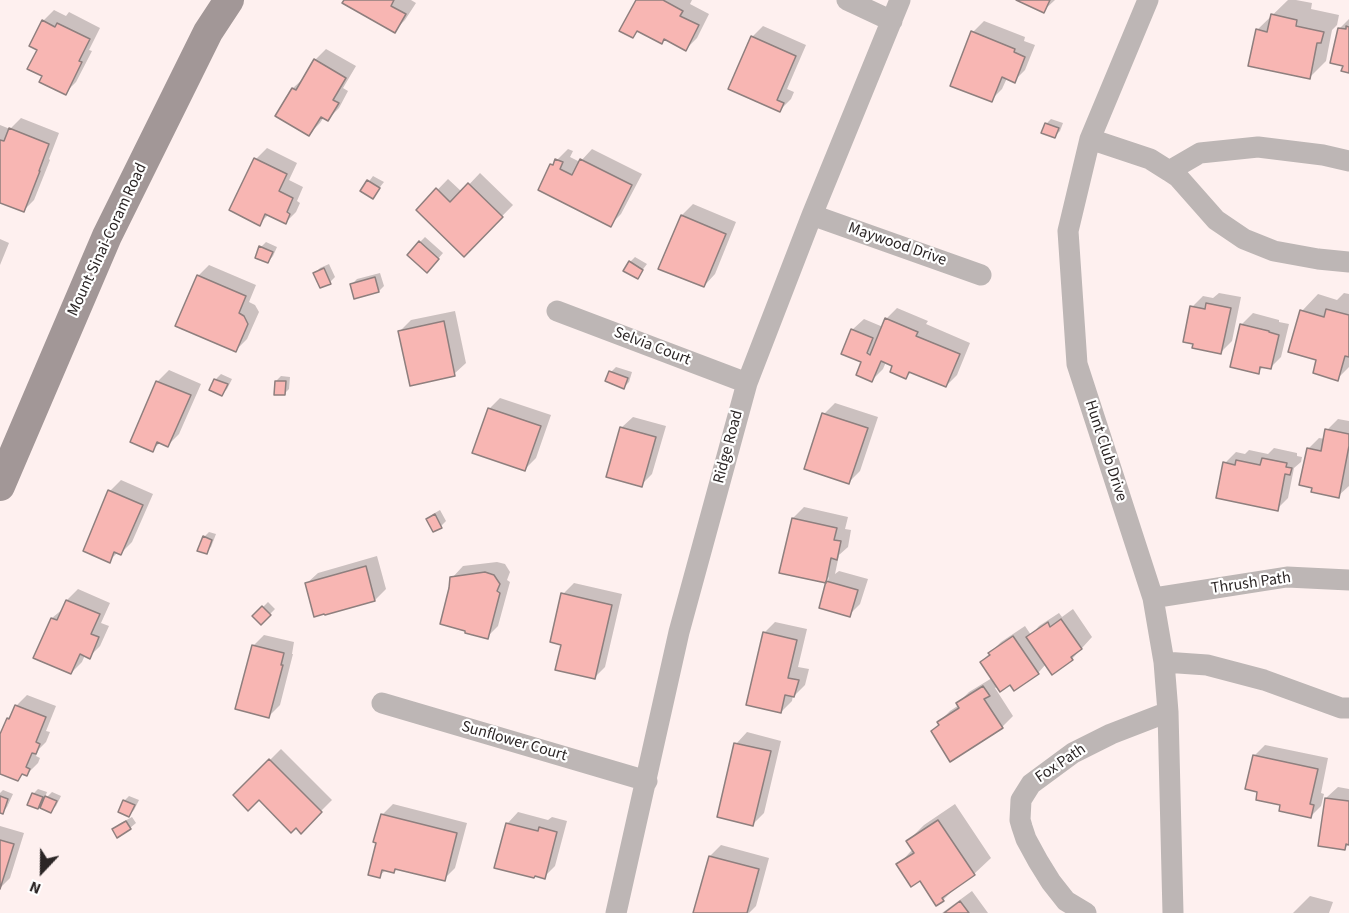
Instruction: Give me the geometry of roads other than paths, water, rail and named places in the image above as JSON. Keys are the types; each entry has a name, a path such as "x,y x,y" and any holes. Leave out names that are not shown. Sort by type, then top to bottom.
{"main road":[{"name":"Mount Sinai-Coram Road","path":"0,486 107,236 208,32 229,0"}],"street":[{"path":"847,0 892,21"},
{"name":"Ridge Road","path":"616,913 679,632 747,383 812,215 900,0"},
{"name":"Hunt Club Drive","path":"1148,0 1090,139 1068,231 1077,364 1153,598 1164,662 1168,712 1173,913"},
{"path":"1090,139 1150,159 1169,171 1178,177 1216,220 1244,239 1274,251 1349,262"},
{"path":"1169,171 1200,153 1258,147 1323,155 1349,161"},
{"name":"Maywood Drive","path":"812,215 981,275"},
{"name":"Selvia Court","path":"557,311 747,383"},
{"name":"Thrush Path","path":"1153,598 1287,577 1349,580"},
{"path":"1164,662 1207,666 1264,680 1341,708 1349,708"},
{"name":"Sunflower Court","path":"382,703 647,781"},
{"name":"Fox Path","path":"1086,913 1066,901 1038,861 1026,839 1020,820 1021,800 1031,784 1073,753 1112,734 1168,712"}]}
